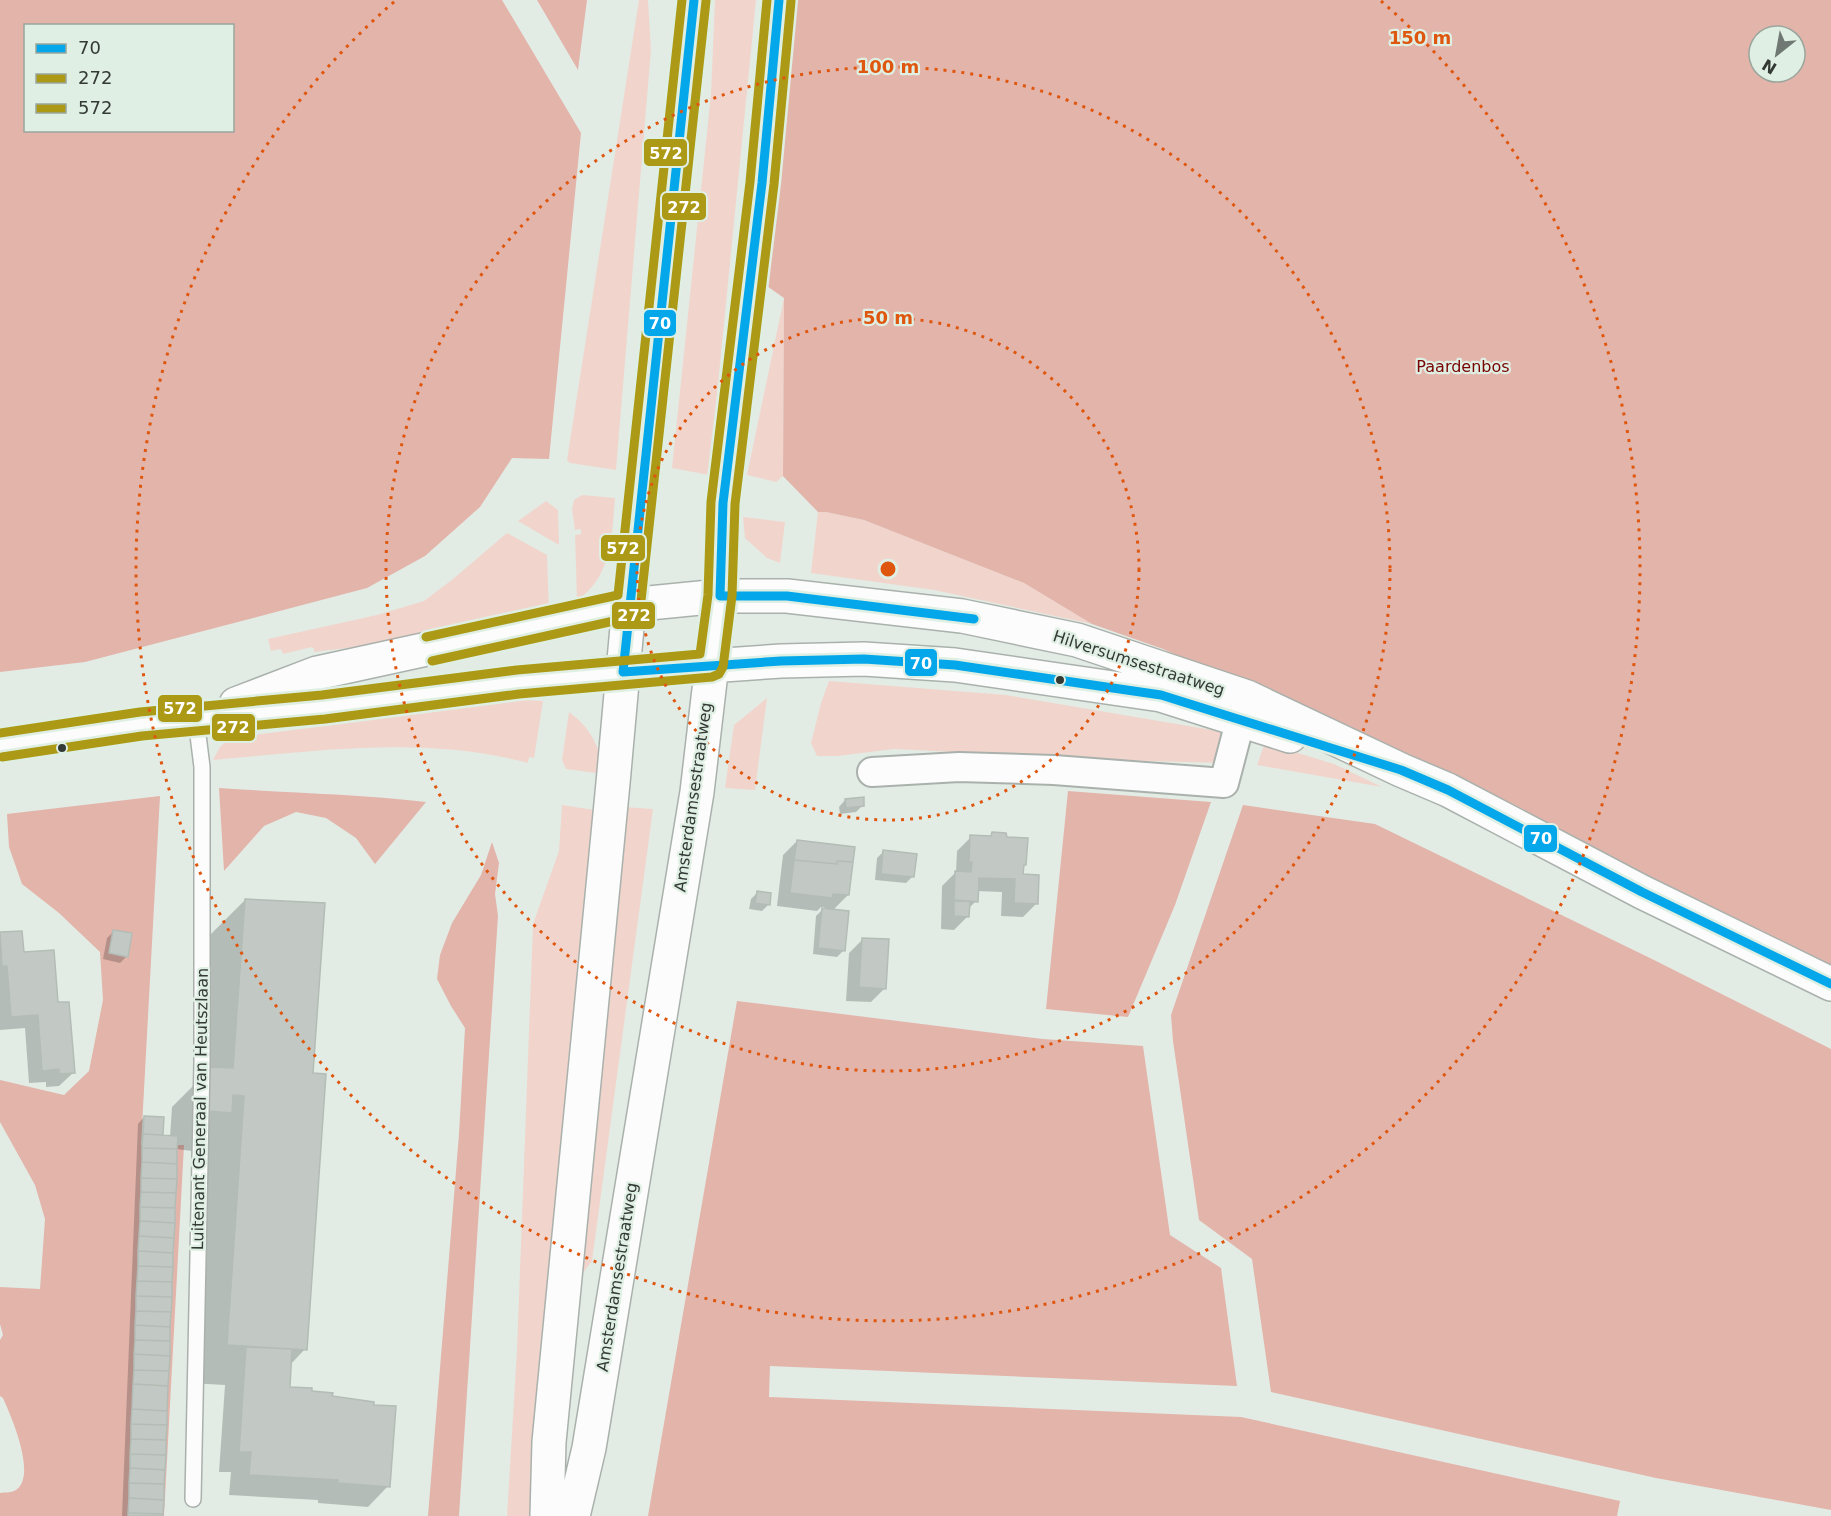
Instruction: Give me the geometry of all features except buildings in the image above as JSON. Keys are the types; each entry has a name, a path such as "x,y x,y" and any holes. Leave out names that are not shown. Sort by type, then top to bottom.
{"main road":[{"path":"548,1516 550,1430 629,604 694,0"},
{"name":"Amsterdamsestraatweg","path":"573,1516 589,1448 697,792 720,596 723,503 762,183 779,0"},
{"path":"196,719 317,673 629,604 720,596"},
{"name":"Hilversumsestraatweg","path":"720,596 788,596 962,616 1077,640 1448,790 1642,892 1831,984"},
{"name":"Hilversumsestraatweg","path":"623,672 711,665 864,659 955,665 1243,709"},
{"path":"0,745 141,724 323,707 518,682 623,672"}],"street":[{"path":"873,772 959,767 1054,770 1224,783 1243,709"}],"lane":[{"name":"Luitenant Generaal van Heutszlaan","path":"193,1499 202,1063 202,767 196,719"}],"shaded area":[{"path":"639,0 648,0 651,50 616,470 570,463 567,460"},
{"path":"715,0 756,0 709,475 672,468 711,94"},
{"path":"784,298 783,476 776,482 747,475"},
{"path":"582,495 615,498 611,540 604,567 589,591 577,600 575,535 581,534 581,529 575,530 572,509 574,500"},
{"path":"546,501 558,510 559,545 518,521"},
{"path":"818,512 864,520 1024,583 1092,624 934,590 811,573"},
{"path":"743,517 785,522 780,563 767,558 745,538"},
{"path":"507,533 547,555 549,612 414,640 314,652 312,647 283,654 281,649 271,651 268,639 377,615 424,601"},
{"path":"829,681 1006,695 1230,733 1221,763 894,749 838,756 817,756 811,743"},
{"path":"767,698 755,790 725,788 734,725"},
{"path":"525,700 543,701 534,758 529,757 528,763 489,754 411,747 332,750 213,760 220,747 230,738"},
{"path":"569,712 577,718 593,739 600,755 604,774 566,769 562,760"},
{"path":"1265,743 1334,764 1382,787 1257,765"},
{"path":"562,805 594,810 529,1516 507,1516 517,1350 533,924 559,851"},
{"path":"624,807 653,809 592,1261 579,1278"}],"green space":[{"path":"0,0 502,0 581,133 549,459 512,458 480,507 425,556 367,588 85,662 0,672"},
{"path":"537,0 587,0 578,70"},
{"name":"Paardenbos","path":"790,0 1831,0 1831,965 1348,731 1163,649 1092,624 1024,583 864,520 818,512 783,476 784,298 764,284"},
{"path":"219,788 426,802 375,864 356,838 326,818 296,812 264,826 224,871"},
{"path":"1068,791 1211,802 1175,905 1128,1017 1046,1009"},
{"path":"160,796 141,1145 184,1145 164,1516 0,1516 0,1493 14,1491 21,1484 24,1461 17,1432 3,1398 0,1396 0,1340 3,1335 0,1324 0,1287 40,1289 45,1219 35,1185 0,1122 0,1080 64,1095 89,1071 103,1000 100,952 59,913 22,884 9,847 7,814"},
{"path":"1243,805 1375,824 1831,1049 1831,1510 1656,1478 1271,1392 1252,1259 1199,1220 1171,1015"},
{"path":"492,842 499,863 495,894 498,916 459,1516 428,1516 459,1134 465,1028 437,979 440,955 452,923 481,875"},
{"path":"737,1001 1043,1039 1143,1046 1170,1235 1221,1268 1237,1386 770,1366 769,1397 1241,1417 1620,1501 1617,1516 648,1516"}],"transit line":[{"name":"572","path":"426,637 618,595 682,0"},
{"name":"70","path":"694,0 623,672 781,661 864,659 955,665 1161,695 1401,770 1448,790 1642,892 1831,984"},
{"name":"572","path":"0,733 140,712 322,695 517,670 700,654 708,595 711,502 750,182 767,0"},
{"name":"70","path":"779,0 762,183 723,503 720,596 787,596 974,619"},
{"name":"272","path":"432,661 632,617 640,610 706,1"},
{"name":"272","path":"2,757 142,736 325,719 519,694 712,677 719,674 723,667 732,596 735,504 774,184 791,1"}]}
